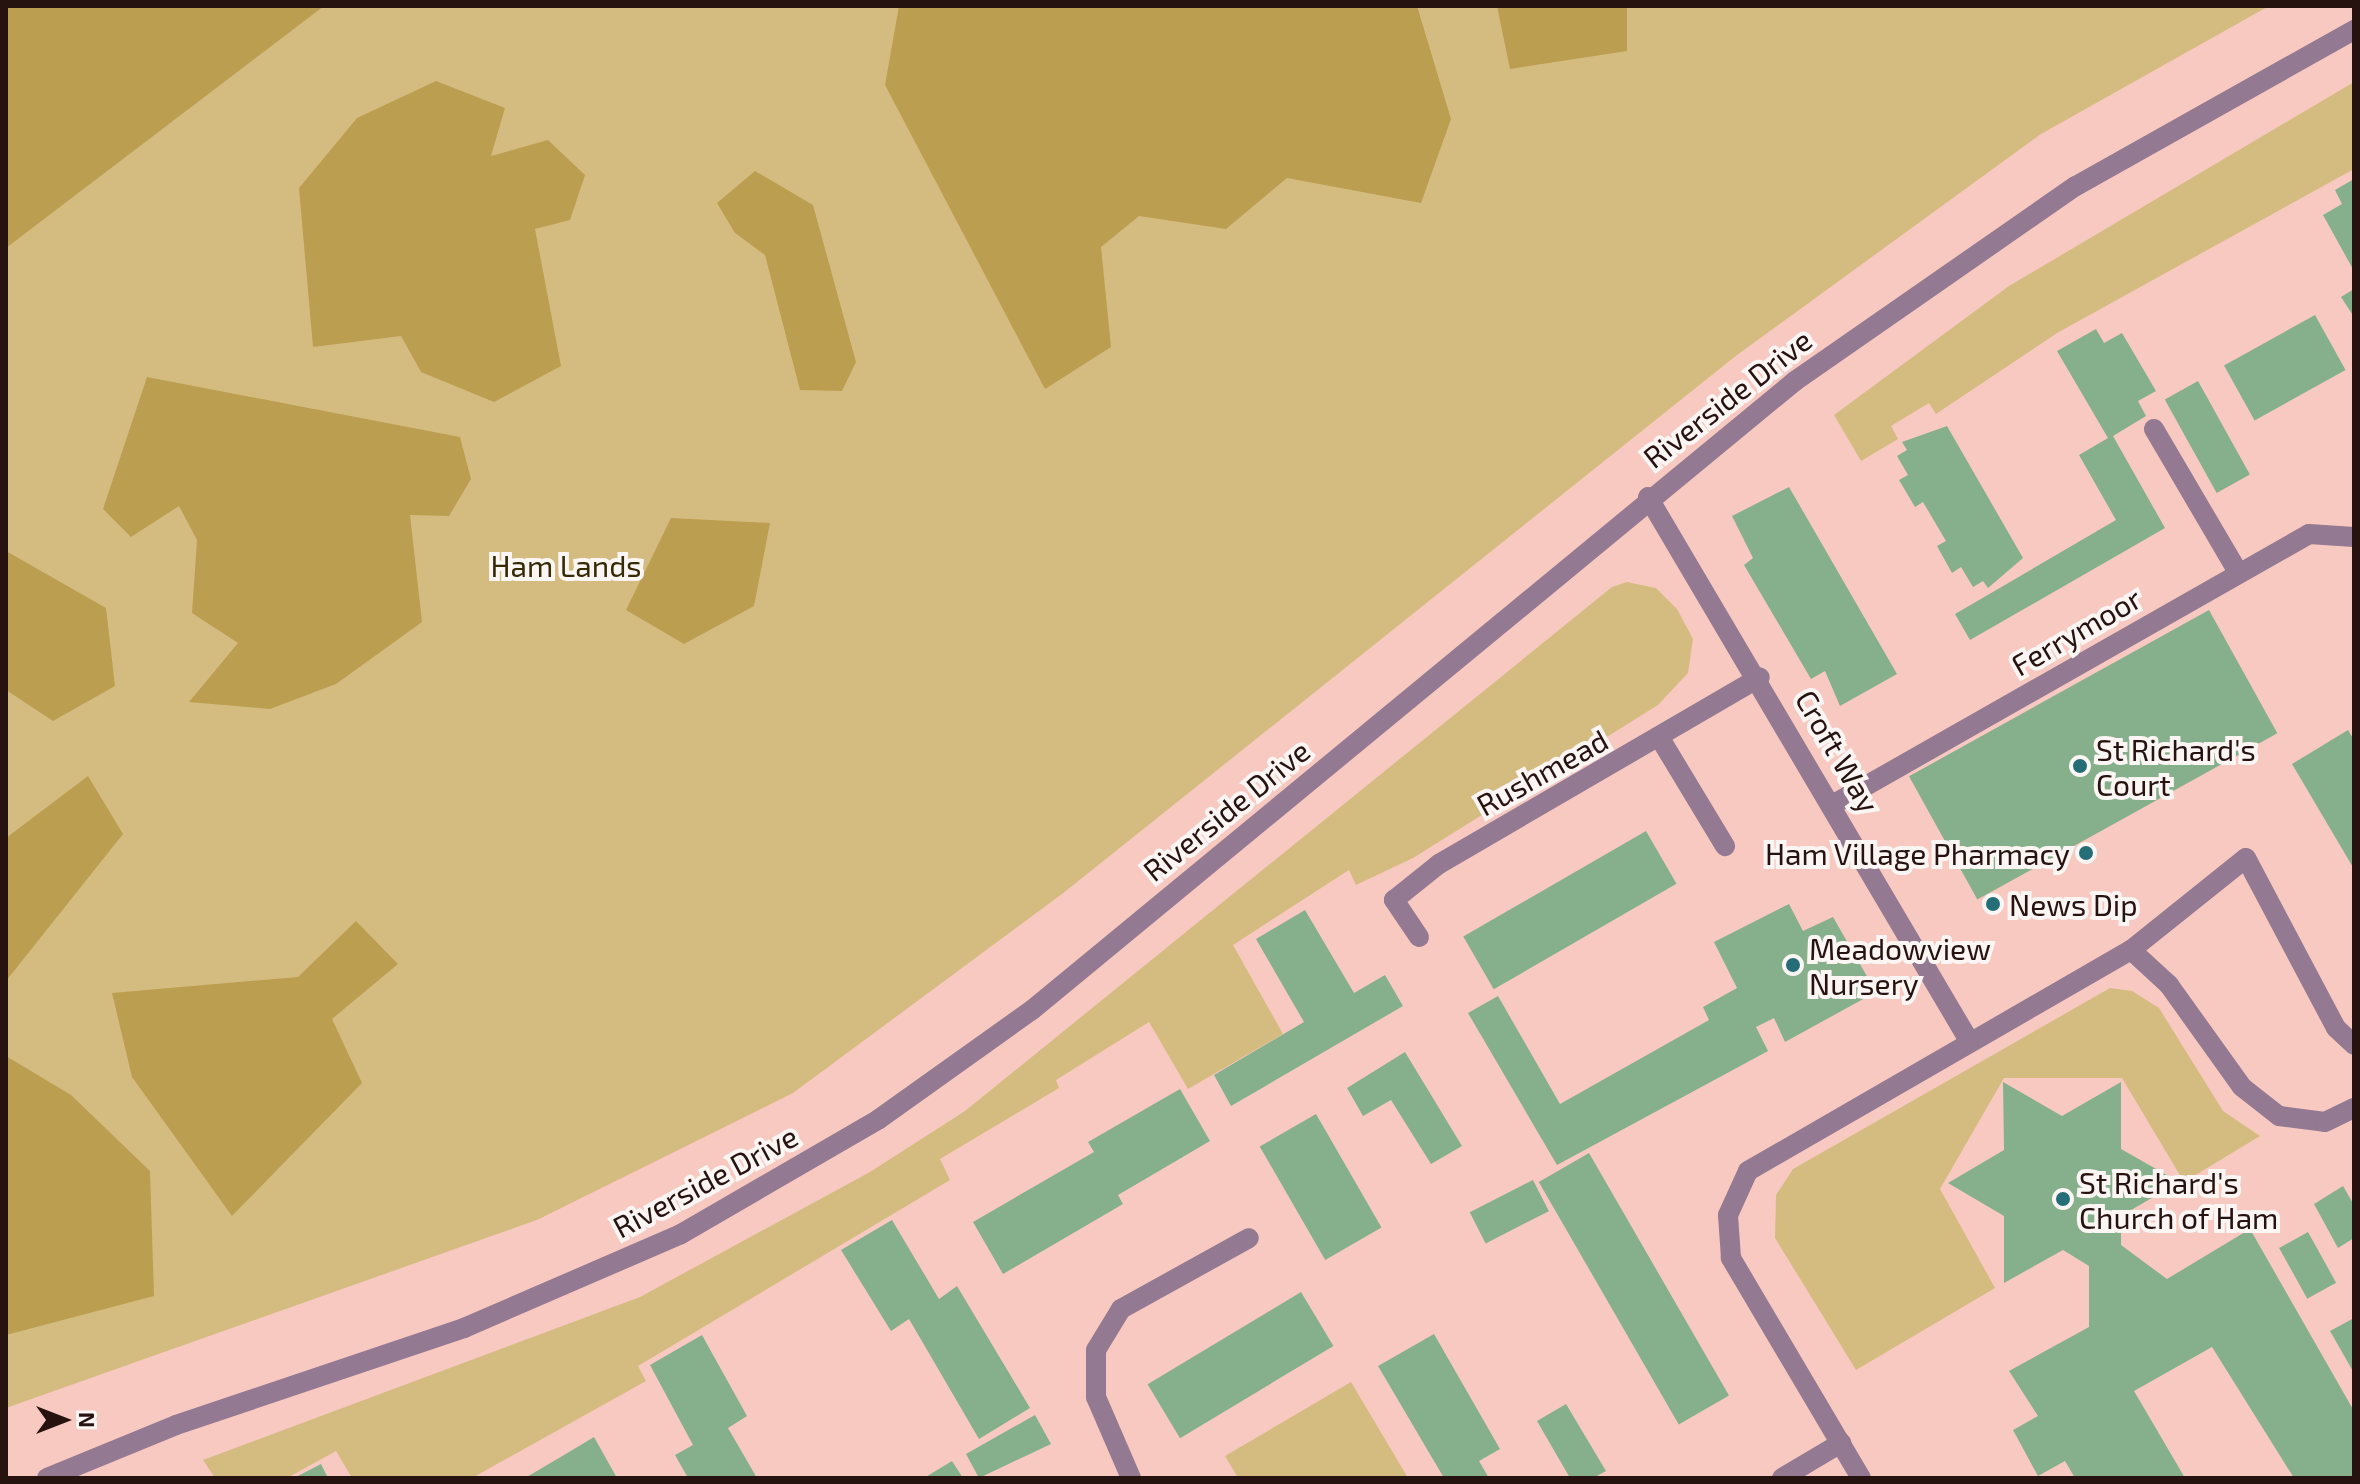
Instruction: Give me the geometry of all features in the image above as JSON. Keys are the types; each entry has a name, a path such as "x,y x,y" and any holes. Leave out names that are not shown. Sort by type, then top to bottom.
{"street":[{"name":"Riverside Drive","path":"47,1478 176,1425 464,1328 681,1234 813,1160 1032,1010 1648,497 1945,273 2076,186 2354,30"},
{"path":"2154,429 2238,572"},
{"name":"Croft Way","path":"1648,497 1760,677 1968,1039"},
{"name":"Ferrymoor","path":"1834,804 2309,534 2353,530"},
{"name":"Rushmead","path":"1419,937 1394,900 1439,864 1661,740 1760,677"},
{"path":"1661,740 1725,846"},
{"path":"1861,1478 1731,1258 1728,1215 1748,1171 1968,1039 2131,950 2246,858 2336,1028 2354,1045"},
{"path":"2131,950 2169,985 2242,1087 2279,1116 2325,1122 2354,1108"},
{"path":"1131,1478 1096,1397 1096,1350 1121,1309 1249,1238"},
{"path":"1782,1478 1841,1443"}],"green space":[{"name":"Ham Lands","path":"6,6 2269,6 2041,134 1737,355 1062,894 793,1093 537,1220 6,1408"},
{"path":"2354,82 2354,169 2057,333 1936,414 1929,403 1891,426 1898,439 1861,461 1834,415 2009,286"},
{"path":"1627,582 1656,588 1677,609 1693,639 1688,673 1658,705 1413,858 1356,885 1349,870 1233,945 1283,1034 1188,1089 1149,1022 1056,1080 1059,1088 940,1159 950,1180 638,1366 646,1381 472,1478 352,1478 336,1451 287,1478 215,1478 203,1460 640,1297 870,1172 965,1111 1612,587"},
{"path":"2110,988 2132,991 2159,1008 2223,1111 2260,1136 2184,1182 2122,1078 2004,1078 1940,1189 1995,1288 1856,1370 1775,1238 1776,1195 1793,1169"},
{"path":"1351,1382 1408,1478 1238,1478 1225,1456"}],"shaded area":[{"path":"6,6 324,6 6,248"},
{"path":"899,6 1417,6 1451,119 1421,203 1287,178 1226,229 1139,216 1101,247 1111,347 1045,389 885,85"},
{"path":"1497,6 1627,6 1627,51 1510,69"},
{"path":"436,81 505,108 491,156 548,140 585,175 570,220 535,229 561,366 494,402 421,372 401,336 313,347 299,188 357,118"},
{"path":"755,171 813,205 856,362 842,391 800,390 765,255 735,233 717,203"},
{"path":"147,377 460,437 471,479 449,516 410,515 422,622 336,684 270,709 189,702 238,643 192,613 197,540 179,506 131,537 103,509"},
{"path":"671,518 770,523 754,606 684,644 626,610"},
{"path":"6,551 106,608 115,686 53,721 6,690"},
{"path":"88,776 123,834 6,981 6,838"},
{"path":"356,921 398,964 332,1019 362,1083 232,1216 132,1077 112,993 298,977"},
{"path":"6,1056 71,1095 150,1171 154,1296 6,1335"}],"building":[{"path":"2354,179 2354,271 2323,215 2342,204 2335,190"},
{"path":"2354,289 2354,317 2341,297"},
{"path":"2315,315 2346,370 2255,421 2224,365"},
{"path":"2096,329 2104,343 2122,333 2156,391 2138,401 2146,416 2113,436 2165,528 1970,640 1955,614 2116,520 2079,455 2108,438 2057,351"},
{"path":"2198,381 2250,475 2217,493 2165,399"},
{"path":"1947,426 2023,558 1988,588 1983,581 1973,587 1961,567 1952,573 1937,546 1946,541 1923,502 1915,507 1899,480 1908,475 1897,456 1907,450 1902,442"},
{"path":"1789,487 1897,674 1840,706 1825,671 1811,679 1744,565 1753,558 1732,516"},
{"name":"St Richard's Court","path":"2209,610 2277,733 1977,900 1909,776"},
{"path":"2348,730 2354,740 2354,869 2292,764"},
{"path":"1646,831 1676,884 1494,989 1463,936"},
{"path":"1789,904 1803,931 1833,917 1876,992 1785,1042 1774,1018 1756,1027 1768,1051 1557,1165 1468,1013 1498,996 1560,1104 1709,1020 1703,1007 1737,988 1714,942"},
{"path":"1305,910 1354,993 1385,975 1403,1006 1231,1106 1214,1075 1304,1022 1256,939"},
{"path":"1405,1052 1462,1146 1431,1164 1391,1100 1363,1116 1347,1088"},
{"path":"2003,1082 2062,1116 2121,1082 2121,1149 2179,1182 2121,1216 2121,1245 2167,1279 2250,1229 2354,1411 2354,1478 2294,1478 2212,1347 2134,1391 2185,1478 2075,1478 2065,1461 2038,1476 2013,1430 2038,1416 2009,1371 2089,1327 2089,1266 2063,1250 2004,1283 2004,1216 1948,1183 2004,1150"},
{"path":"1180,1089 1210,1141 1118,1195 1123,1204 1003,1274 973,1222 1094,1152 1088,1142"},
{"path":"1316,1114 1382,1227 1325,1260 1260,1146"},
{"path":"1589,1153 1729,1395 1679,1424 1539,1182"},
{"path":"1533,1180 1549,1211 1486,1243 1470,1212"},
{"path":"2343,1186 2354,1205 2354,1238 2338,1248 2314,1204"},
{"path":"892,1220 939,1299 957,1286 1030,1408 979,1439 909,1319 891,1331 841,1250"},
{"path":"2308,1232 2336,1283 2307,1299 2279,1248"},
{"path":"1301,1292 1333,1346 1180,1438 1148,1384"},
{"path":"2354,1318 2354,1373 2330,1331"},
{"path":"1434,1334 1500,1449 1479,1461 1489,1478 1444,1478 1378,1366"},
{"path":"702,1335 747,1416 728,1428 757,1478 688,1478 675,1455 693,1445 650,1365"},
{"path":"1566,1404 1606,1471 1593,1478 1570,1478 1537,1421"},
{"path":"1035,1415 1051,1444 979,1478 966,1454"},
{"path":"594,1437 617,1478 525,1478 564,1455"},
{"path":"952,1461 963,1478 924,1478"},
{"path":"321,1464 328,1478 294,1478"}],"place":[{"name":"St Richard's Court","path":"2080,766"},
{"name":"Ham Village Pharmacy","path":"2086,853"},
{"name":"News Dip","path":"1993,904"},
{"name":"Meadowview Nursery","path":"1793,965"},
{"name":"St Richard's Church of Ham","path":"2063,1199"}]}
